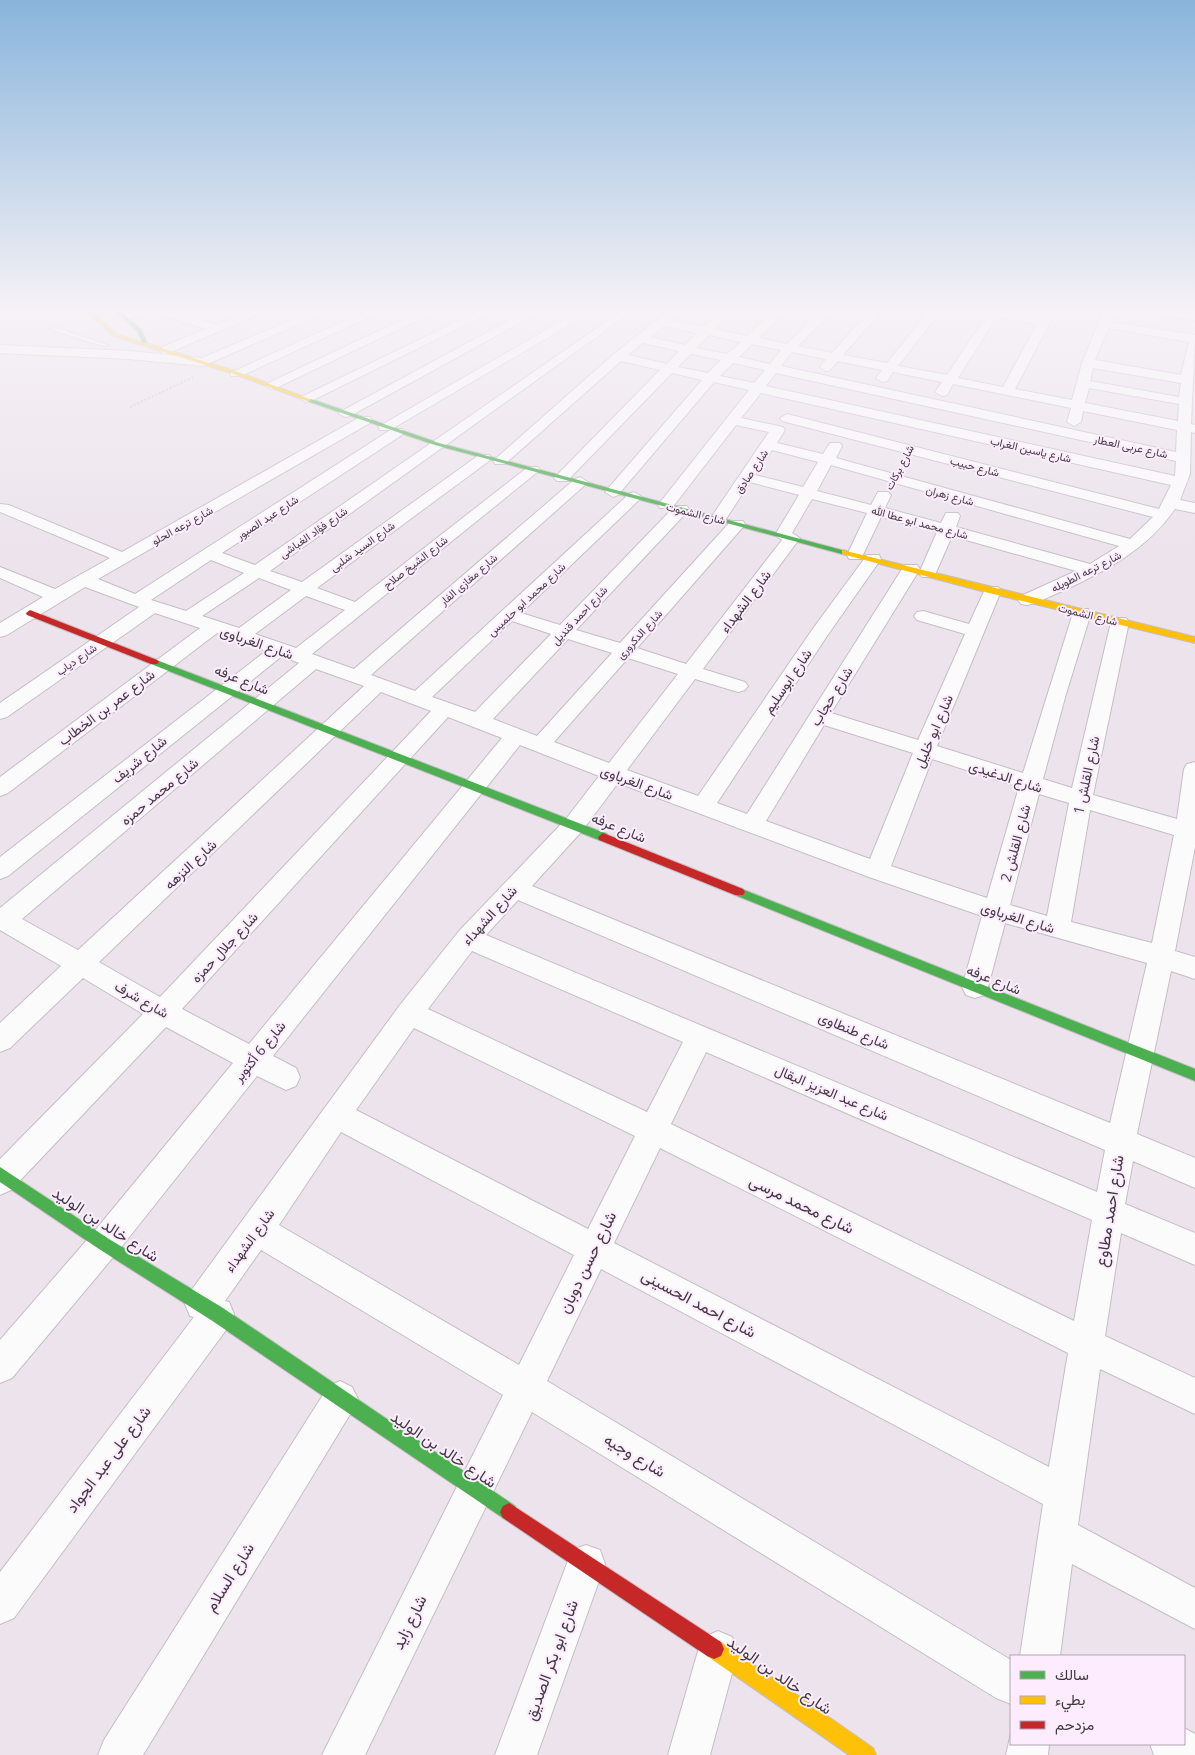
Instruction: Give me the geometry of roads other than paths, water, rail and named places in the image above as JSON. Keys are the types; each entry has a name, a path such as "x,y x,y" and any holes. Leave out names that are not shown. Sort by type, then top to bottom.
{"street":[{"name":"شارع الشموت","path":"281,389 391,430 492,460 1027,600 1195,640"},
{"path":"306,398 325,389"},
{"path":"345,413 390,389"},
{"name":"شارع عبد الصبور","path":"145,604 209,554 391,430 459,389"},
{"name":"شارع فؤاد الغباشى","path":"187,618 257,572 511,389"},
{"name":"شارع السيد شلبى","path":"241,635 304,589 492,460 579,389"},
{"path":"562,478 649,389"},
{"path":"613,492 702,389"},
{"name":"شارع احمد قنديل","path":"479,721 563,632 673,507 731,420 757,389"},
{"name":"شارع ياسين الغراب","path":"762,389 1036,450 1186,478"},
{"name":"شارع صادق","path":"718,519 808,389"},
{"name":"شارع عربى العطار","path":"867,389 1070,433 1187,454"},
{"name":"شارع بركات","path":"864,557 878,510 890,479 944,389"},
{"path":"992,389 1189,428"},
{"path":"1070,433 1079,406 1081,389"},
{"path":"1124,389 1190,398"},
{"name":"شارع الشهداء","path":"209,1309 257,1230 336,1114 409,1013 468,938 574,825 691,672 788,537 808,493 842,433 872,390"},
{"name":"شارع ترعه الطويله","path":"1027,600 1091,570 1133,545 1156,524 1186,478 1190,398"},
{"name":"شارع حبيب","path":"787,418 842,433 1166,509 1195,508"},
{"name":"شارع ترعه الحلو","path":"0,631 56,596 202,515 365,420"},
{"path":"731,420 778,430"},
{"path":"1036,450 1048,428"},
{"name":"شارع زهران","path":"768,445 1133,545"},
{"name":"شارع الشيخ صلاح","path":"297,655 533,470"},
{"name":"شارع محمد ابو عطا الله","path":"747,477 878,510 1091,570"},
{"name":"شارع مغازى الفار","path":"367,681 580,482"},
{"name":"شارع محمد ابو حلميس","path":"417,700 634,497"},
{"name":"شارع حجاب","path":"752,824 819,716 946,529 960,498"},
{"path":"3,508 123,558"},
{"name":"شارع الدكرورى","path":"528,740 623,652 737,524"},
{"path":"209,554 356,608"},
{"name":"شارع ابوسليم","path":"703,806 818,634 864,557"},
{"path":"0,572 56,596"},
{"name":"شارع الغرباوى","path":"84,580 145,604 241,635 479,721 613,774 877,871 996,911 1161,956 1195,968"},
{"name":"شارع ابو خليل","path":"877,871 925,749 992,591"},
{"name":"شارع دياب","path":"0,712 103,640 145,604"},
{"name":"شارع عرفه","path":"30,613 103,640 262,704 332,729 400,758 574,825 1195,1075"},
{"name":"شارع القلش 2","path":"975,987 1082,613"},
{"path":"510,615 623,652 738,686"},
{"path":"923,616 975,631"},
{"name":"شارع القلش 1","path":"1057,929 1080,800 1120,622"},
{"name":"شارع عمر بن الخطاب","path":"0,788 213,627"},
{"name":"شارع شريف","path":"0,870 227,689 297,655"},
{"name":"شارع محمد حمزه","path":"4,925 262,704 297,655"},
{"name":"شارع النزهه","path":"0,1040 332,729 367,681"},
{"name":"شارع جلال حمزه","path":"1,1177 163,1012 444,709"},
{"name":"شارع الدغيدى","path":"819,716 1080,800 1192,832"},
{"name":"شارع 6 أكتوبر","path":"0,1366 104,1244 474,786 528,740"},
{"name":"شارع احمد مطاوع","path":"1040,1655 1062,1494 1121,1142 1139,1052 1192,832 1195,769"},
{"name":"شارع طنطاوى","path":"513,888 1195,1173"},
{"name":"شارع شرف","path":"4,925 82,964 163,1012 286,1077"},
{"name":"شارع عبد العزيز البقال","path":"468,938 1195,1249"},
{"name":"شارع محمد مرسى","path":"409,1013 654,1130 1086,1346 1195,1396"},
{"name":"شارع حسن دوبان","path":"475,1489 700,1036"},
{"name":"شارع احمد الحسينى","path":"336,1114 1062,1494"},
{"name":"شارع خالد بن الوليد","path":"1,1177 209,1309 340,1399 718,1651 866,1755"},
{"name":"شارع وجيه","path":"257,1230 525,1388 1010,1682"},
{"name":"شارع على عبد الجواد","path":"0,1604 209,1309"},
{"name":"شارع السلام","path":"119,1755 340,1399"},
{"name":"شارع زايد","path":"343,1755 475,1489"},
{"path":"1057,1535 1195,1609"},
{"name":"شارع ابو بكر الصديق","path":"516,1755 586,1564"},
{"path":"689,1755 718,1651"},
{"path":"1173,1745 1189,1755"}]}
